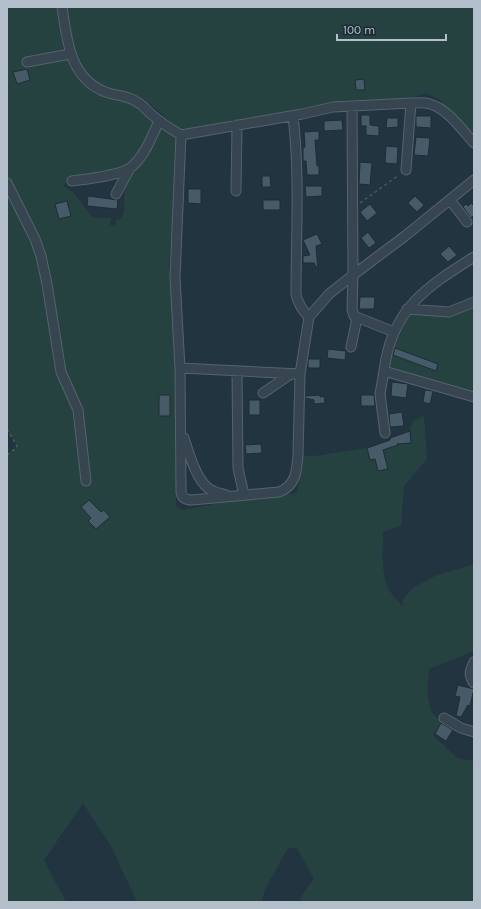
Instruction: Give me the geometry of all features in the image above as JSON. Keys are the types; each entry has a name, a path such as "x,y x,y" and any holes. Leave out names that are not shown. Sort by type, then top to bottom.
{"street":[{"path":"62,7 70,54 81,74 95,87 112,94 132,99 139,103 159,120 181,135 293,116 333,107 428,103 438,107 452,119 474,143"},
{"path":"27,62 70,54"},
{"path":"406,170 411,103"},
{"path":"352,106 352,309 356,318 352,347"},
{"path":"293,116 297,149 298,189 296,294 300,307 309,317"},
{"path":"116,194 130,168 142,153 159,120"},
{"path":"236,191 237,125"},
{"path":"181,135 175,277 180,368 181,492 183,497 192,500 279,492 285,490 293,482 298,454 295,374 309,317 328,294 474,180"},
{"path":"72,181 120,172 130,168"},
{"path":"7,183 35,239 41,256 61,372 78,410 86,481"},
{"path":"450,200 467,222"},
{"path":"385,433 380,394 387,350 401,318 407,309 434,284 474,257"},
{"path":"407,309 444,313 474,302"},
{"path":"356,318 394,332"},
{"path":"180,368 295,374"},
{"path":"237,371 238,468 244,495"},
{"path":"384,371 474,397"},
{"path":"263,393 295,374"},
{"path":"181,431 201,480 207,488 229,496"},
{"path":"474,662 469,676 474,683"},
{"path":"444,718 460,728 474,732"}],"path":[{"path":"352,208 406,170"},
{"path":"7,429 17,446 7,455"}],"green space":[{"path":"7,7 57,7 64,51 75,72 83,82 96,92 131,104 152,122 145,142 131,163 123,169 72,178 63,186 73,192 92,217 111,218 110,225 115,226 116,220 121,219 124,211 124,194 126,185 145,156 158,131 162,128 168,131 173,136 177,144 169,266 176,359 176,506 182,510 231,501 297,493 302,456 314,456 367,448 370,460 377,452 404,443 411,443 410,429 413,421 424,416 427,459 404,486 401,526 383,532 384,572 387,587 395,599 404,607 402,600 414,587 435,576 474,564 474,651 429,669 427,690 431,711 441,723 433,735 457,758 474,761 474,902 305,902 299,899 314,879 297,848 288,848 265,889 262,902 137,902 111,846 83,803 44,860 66,902 7,902 7,455 17,446 7,429"},
{"path":"66,7 474,7 474,136 439,99 425,93 414,97 401,99 341,101 196,128 181,129 144,99 137,96 107,90 85,75 75,53"},
{"path":"474,305 474,393 393,369 388,364 393,343 399,330 402,324 412,313"}],"building":[{"path":"27,69 30,80 17,84 13,72"},
{"path":"364,79 365,90 356,90 355,80"},
{"path":"361,115 370,115 370,125 379,126 379,136 366,135 366,126 361,126"},
{"path":"416,116 431,116 431,128 416,127"},
{"path":"387,118 398,118 398,127 386,128"},
{"path":"342,120 343,130 324,131 324,121"},
{"path":"319,131 319,140 315,140 319,175 307,175 306,161 303,161 303,148 305,147 304,132"},
{"path":"416,137 430,138 428,156 414,155"},
{"path":"386,146 398,147 397,164 385,163"},
{"path":"360,162 372,163 370,185 359,184"},
{"path":"262,176 270,176 271,187 262,187"},
{"path":"305,186 322,186 322,196 306,197"},
{"path":"188,189 201,189 201,204 188,203"},
{"path":"88,196 118,200 117,209 87,206"},
{"path":"415,196 424,205 417,212 408,203"},
{"path":"263,200 280,200 280,210 263,210"},
{"path":"67,201 71,216 59,219 55,204"},
{"path":"471,203 474,206 474,215 471,218 463,207 466,204 468,206"},
{"path":"370,204 377,213 367,221 360,212"},
{"path":"368,232 376,243 369,248 361,238"},
{"path":"317,234 322,244 316,246 318,270 314,263 303,263 303,256 310,255 303,240"},
{"path":"449,246 457,255 448,262 440,254"},
{"path":"360,297 375,297 374,309 359,309"},
{"path":"395,348 438,364 436,371 393,355"},
{"path":"328,349 346,351 345,360 327,358"},
{"path":"308,359 320,359 320,368 308,368"},
{"path":"392,382 408,384 406,398 391,396"},
{"path":"425,390 433,391 430,404 423,402"},
{"path":"159,395 170,395 170,416 159,416"},
{"path":"320,395 320,397 324,396 325,403 314,404 314,400 305,398 305,396"},
{"path":"361,395 374,395 375,406 361,406"},
{"path":"249,400 260,400 260,415 249,415"},
{"path":"402,412 404,426 390,427 389,414"},
{"path":"410,431 411,443 397,444 398,445 383,450 388,469 378,471 375,459 370,460 367,448"},
{"path":"261,444 262,453 246,454 245,445"},
{"path":"89,500 101,512 104,510 110,517 96,529 88,521 91,518 81,507"},
{"path":"458,685 474,689 470,706 468,705 461,717 456,716 460,697 455,696"},
{"path":"441,723 453,730 446,741 435,734"}]}
